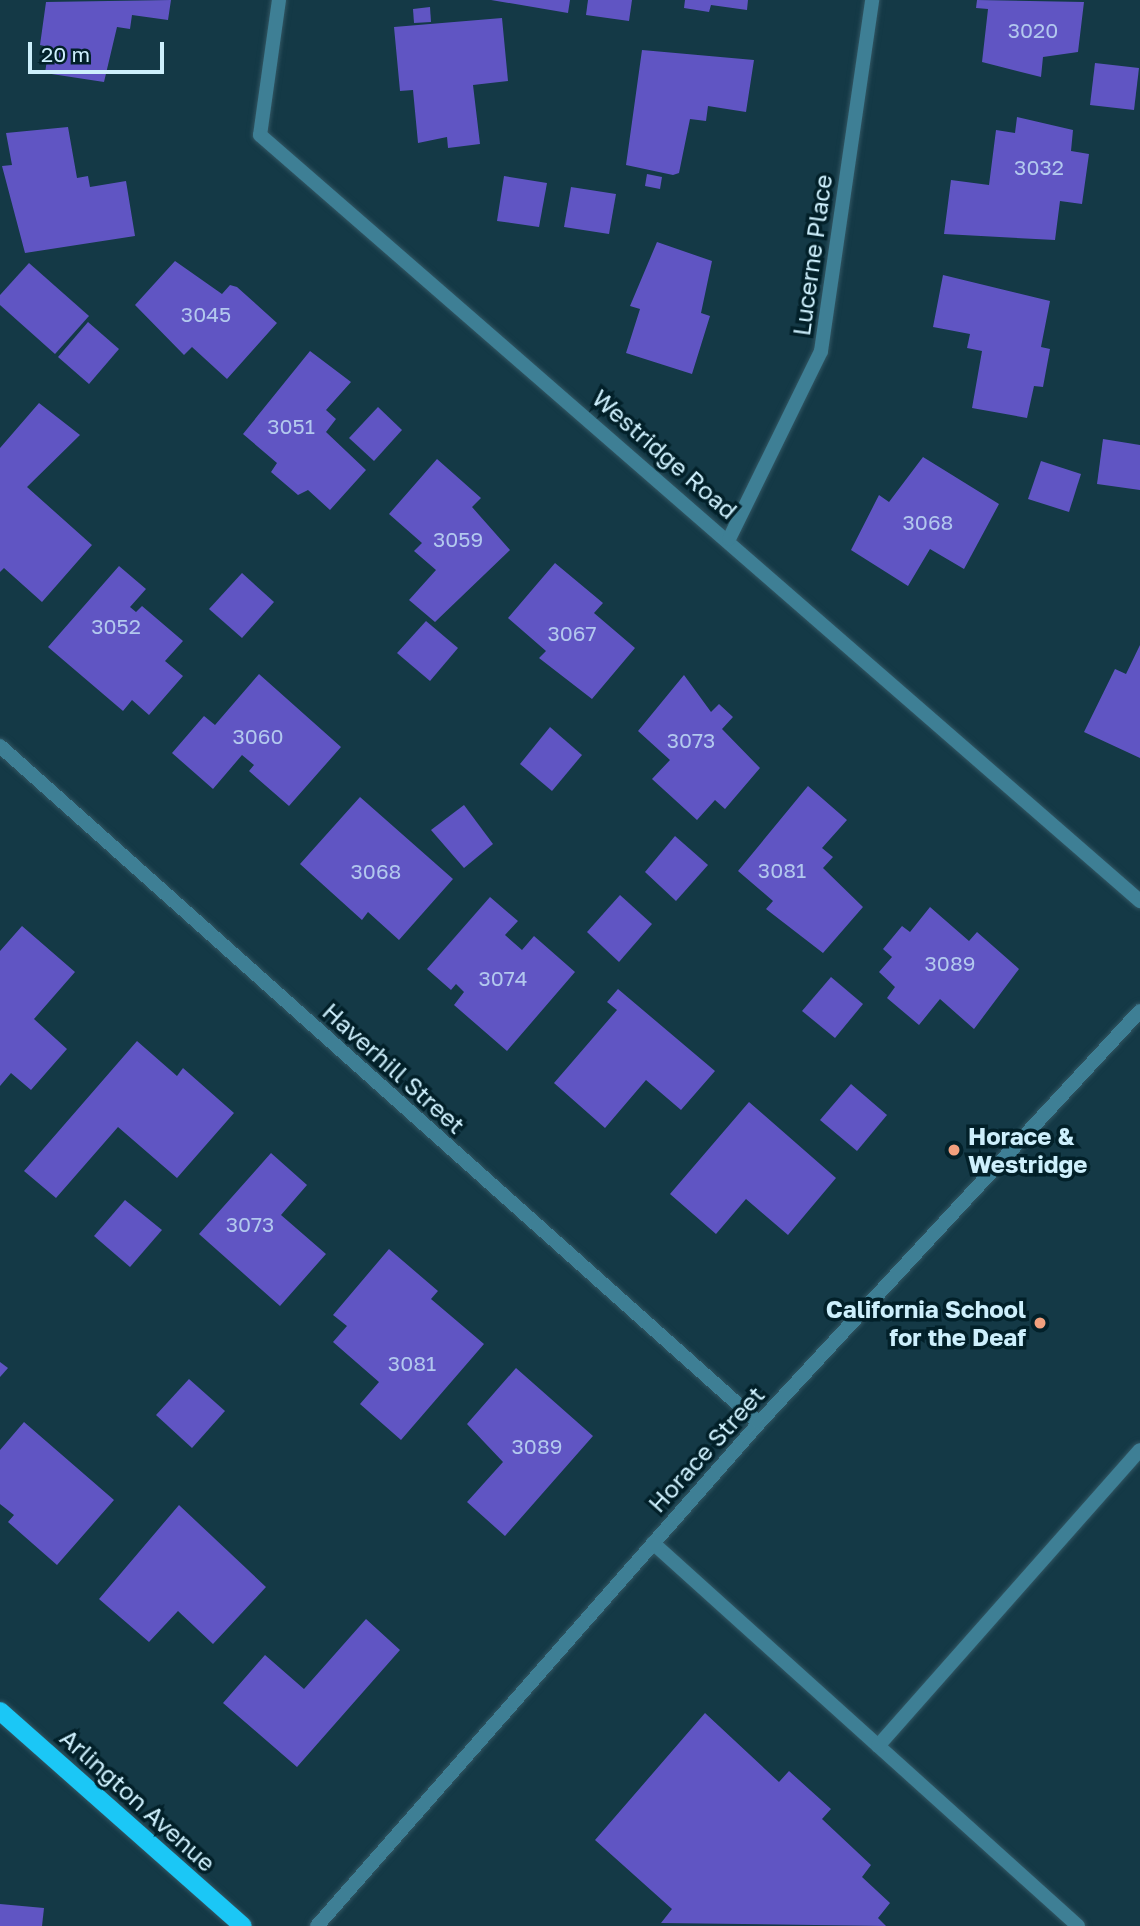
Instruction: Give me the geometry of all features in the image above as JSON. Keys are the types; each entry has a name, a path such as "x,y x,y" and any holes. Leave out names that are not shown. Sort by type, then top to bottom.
{"main road":[{"name":"Arlington Avenue","path":"0,1711 243,1926"}],"street":[{"name":"Westridge Road","path":"279,0 260,135 729,538 1140,901"},
{"name":"Lucerne Place","path":"729,538 821,351 872,0"},
{"name":"Haverhill Street","path":"0,746 758,1423"},
{"name":"Horace Street","path":"317,1926 758,1423 1140,1011"},
{"path":"878,1746 1140,1450"},
{"path":"653,1543 1074,1925"}],"building":[{"path":"171,0 168,20 132,15 130,29 117,27 104,82 45,73 49,47 40,45 46,2"},
{"path":"491,0 570,0 568,13"},
{"path":"588,0 632,0 629,21 586,15"},
{"path":"685,0 748,0 747,10 711,5 709,12 684,8"},
{"path":"977,0 1084,2 1078,52 1043,57 1041,77 982,62 988,9 976,8"},
{"path":"430,7 431,22 414,23 413,9"},
{"path":"502,18 508,81 473,85 480,144 448,148 447,137 418,143 413,90 400,91 394,27"},
{"path":"642,50 754,60 746,112 708,106 706,121 690,119 679,173 673,175 626,165"},
{"path":"1095,63 1139,68 1134,110 1090,105"},
{"path":"1017,117 1073,130 1071,151 1089,154 1082,204 1060,201 1055,240 944,234 951,180 989,185 996,130 1015,133"},
{"path":"68,127 77,178 88,176 90,187 126,181 135,236 25,253 2,166 12,165 6,133"},
{"path":"647,174 662,177 660,189 645,186"},
{"path":"504,176 547,183 539,227 497,221"},
{"path":"571,187 616,194 609,234 564,227"},
{"path":"657,242 712,261 701,313 710,316 692,374 626,353 640,309 630,306"},
{"path":"175,261 222,294 230,285 237,287 277,323 227,379 192,347 184,355 135,305"},
{"path":"29,263 89,316 55,354 0,305 0,295"},
{"path":"943,275 1050,301 1041,347 1050,349 1043,387 1034,386 1027,418 972,408 982,351 967,348 970,334 933,327"},
{"path":"88,322 119,349 89,384 58,357"},
{"path":"310,351 351,382 326,410 336,419 326,432 366,470 330,510 308,490 298,495 271,472 277,463 243,434"},
{"path":"39,403 80,435 27,487 92,545 42,602 4,568 0,572 0,448"},
{"path":"378,407 402,430 374,461 349,438"},
{"path":"1103,439 1140,445 1140,490 1097,484"},
{"path":"923,457 999,504 964,569 930,549 908,586 851,550 879,495 889,502"},
{"path":"437,459 481,498 472,507 510,550 435,622 409,600 436,570 414,551 422,543 389,514"},
{"path":"1041,461 1081,474 1069,512 1028,499"},
{"path":"555,563 603,603 594,613 635,648 592,699 539,658 546,651 508,618"},
{"path":"119,566 146,589 130,607 136,612 142,606 183,641 165,661 183,676 149,715 132,700 123,711 48,647"},
{"path":"242,573 274,602 242,638 209,609"},
{"path":"426,621 458,648 430,681 397,653"},
{"path":"1140,645 1140,758 1084,732 1115,669 1126,674"},
{"path":"259,674 341,747 289,806 249,771 254,765 242,755 213,789 172,753 204,716 215,725"},
{"path":"684,675 711,712 719,704 733,717 722,729 760,768 725,809 715,800 697,820 652,779 670,760 638,731"},
{"path":"550,727 582,755 552,791 520,764"},
{"path":"808,786 847,820 822,848 833,857 823,868 863,907 823,953 766,909 773,901 738,871"},
{"path":"360,797 453,879 399,940 368,912 362,920 300,864"},
{"path":"464,805 493,844 464,868 431,830"},
{"path":"675,836 708,865 676,901 645,872"},
{"path":"620,895 652,924 619,962 587,932"},
{"path":"490,897 518,921 505,935 522,950 534,936 575,972 507,1051 454,1005 464,992 456,984 451,990 427,969"},
{"path":"930,907 969,941 977,932 1019,969 974,1029 940,999 919,1025 887,998 895,987 879,972 892,957 883,949 902,926 910,932"},
{"path":"22,926 75,972 34,1019 67,1049 31,1090 11,1073 0,1086 0,951"},
{"path":"831,977 863,1004 835,1038 802,1011"},
{"path":"618,989 715,1071 681,1110 646,1080 605,1128 554,1083 617,1010 607,1002"},
{"path":"137,1041 177,1076 183,1068 234,1113 177,1178 118,1127 56,1198 24,1171"},
{"path":"851,1084 887,1115 857,1151 820,1120"},
{"path":"749,1102 836,1178 788,1235 746,1199 716,1234 670,1194"},
{"path":"271,1153 307,1185 281,1215 326,1254 280,1306 199,1234"},
{"path":"125,1200 162,1230 130,1267 94,1236"},
{"path":"389,1249 438,1291 431,1299 484,1344 401,1440 360,1404 379,1382 333,1342 347,1326 333,1315"},
{"path":"0,1362 8,1368 0,1377"},
{"path":"516,1368 593,1436 505,1536 467,1502 503,1462 467,1424"},
{"path":"189,1379 225,1411 192,1448 156,1415"},
{"path":"24,1422 114,1500 57,1565 8,1522 14,1515 0,1504 0,1450"},
{"path":"179,1505 266,1587 213,1644 178,1611 149,1642 99,1599"},
{"path":"366,1619 400,1650 297,1767 223,1703 265,1655 304,1689"},
{"path":"705,1713 779,1782 789,1771 831,1809 822,1819 871,1865 862,1877 890,1903 878,1918 886,1926 661,1923 672,1909 595,1840"},
{"path":"0,1904 44,1908 42,1926 0,1926"}],"place":[{"name":"Horace & Westridge","path":"954,1150"},
{"name":"California School for the Deaf","path":"1040,1323"}]}
